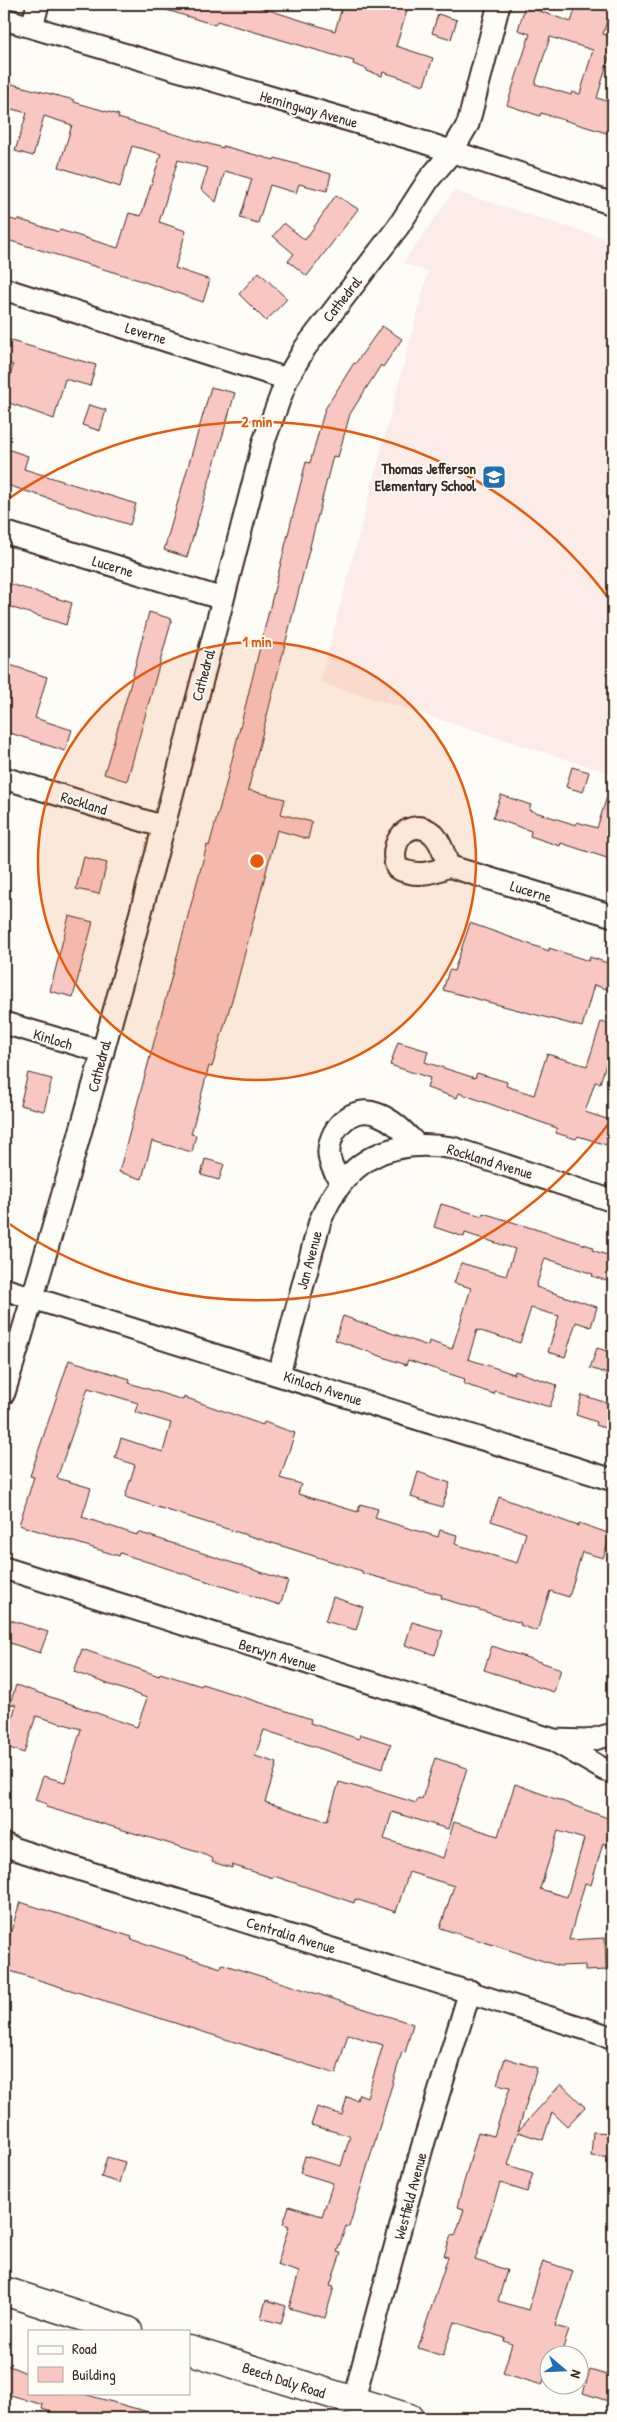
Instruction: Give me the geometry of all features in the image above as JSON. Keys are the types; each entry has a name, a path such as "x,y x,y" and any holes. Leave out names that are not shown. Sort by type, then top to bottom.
{"main road":[{"path":"4,2291 125,2330"},
{"name":"Beech Daly Road","path":"190,2350 409,2418"}],"street":[{"path":"32,27 38,4"},
{"name":"Cathedral","path":"4,1393 103,1052 164,827 264,441 287,379 305,348 398,227 429,179 451,152 468,124 499,4"},
{"name":"Hemingway Avenue","path":"4,19 451,152 613,204"},
{"name":"Leverne","path":"4,289 287,379"},
{"name":"Lucerne","path":"4,532 223,599"},
{"name":"Rockland","path":"4,778 164,827"},
{"name":"Lucerne","path":"448,866 613,916"},
{"name":"Kinloch","path":"4,1024 103,1052"},
{"path":"341,1182 331,1165 329,1150 334,1134 342,1121 353,1114 364,1112 376,1114 397,1125 417,1145"},
{"name":"Rockland Avenue","path":"366,1161 391,1149 430,1144 453,1148 613,1201"},
{"name":"Jan Avenue","path":"279,1374 320,1221 329,1200 341,1182 366,1161"},
{"name":"Kinloch Avenue","path":"4,1289 613,1480"},
{"name":"Berwyn Avenue","path":"4,1568 554,1740 605,1770 613,1771"},
{"name":"Berwyn Avenue","path":"554,1740 587,1741 613,1734"},
{"name":"Centralia Avenue","path":"4,1844 470,1991 577,2028 608,2036"},
{"name":"Westfield Avenue","path":"353,2402 422,2148 470,1991"}],"shaded area":[{"name":"Thomas Jefferson Elementary School","path":"454,191 613,241 613,774 320,682 428,272 403,263"}],"building":[{"path":"157,4 260,4 259,7 335,31 343,4 384,4 407,11 396,46 433,58 424,85 383,72 382,76 353,64 354,61 217,21 215,25 157,7"},
{"path":"577,4 612,4 603,34 613,37 613,59 609,57 597,98 613,103 613,135 541,113 540,116 507,105 530,34 518,30 525,6 571,22","holes":["550,37 593,50 580,94 572,92 571,95 535,84"]},
{"path":"438,14 457,20 451,39 432,33"},
{"path":"4,82 74,100 74,102 119,115 118,118 223,148 223,146 274,160 275,158 331,174 327,191 299,184 296,193 270,185 258,223 240,218 252,179 225,171 216,202 201,189 208,168 178,160 159,222 186,231 175,268 210,280 203,302 133,278 4,239 4,217 17,221 18,219 59,232 60,230 118,248 129,213 141,216 161,154 132,146 120,187 59,167 72,125 44,116 33,156 15,151 27,113 4,107"},
{"path":"336,195 358,209 307,276 288,261 294,254 273,236 284,223 305,240"},
{"path":"259,272 287,299 266,321 239,294"},
{"path":"382,326 402,339 383,367 381,365 350,414 338,457 333,456 248,790 285,799 281,814 312,822 308,839 277,830 237,983 212,1067 209,1066 191,1134 196,1135 192,1152 152,1141 142,1179 119,1172 207,845 209,846 224,792 306,462 310,463 325,409 354,363"},
{"path":"4,339 96,365 90,386 65,379 54,419 4,401 13,365 4,362"},
{"path":"211,387 235,393 187,557 164,550"},
{"path":"89,405 106,410 100,431 82,425"},
{"path":"4,448 28,456 24,469 136,504 130,525 4,484"},
{"path":"4,582 72,603 66,625 4,605"},
{"path":"149,612 172,619 127,781 104,774 129,690"},
{"path":"4,663 47,677 35,718 72,730 65,751 4,731"},
{"path":"572,767 589,772 583,792 566,787"},
{"path":"610,787 613,787 613,860 561,843 560,846 530,836 531,831 493,818 501,795 531,805 529,810 576,825 577,822 597,828"},
{"path":"84,857 107,863 99,894 76,889"},
{"path":"69,916 93,922 73,997 50,991"},
{"path":"470,923 549,951 549,948 589,961 590,957 613,965 613,991 594,985 582,1027 443,990 449,970 454,971"},
{"path":"601,1022 613,1025 613,1042 600,1083 595,1082 585,1112 613,1121 613,1147 578,1136 576,1139 556,1133 557,1128 459,1093 457,1098 427,1088 430,1078 390,1065 398,1042 428,1051 425,1062 475,1078 477,1073 507,1082 506,1086 534,1095 547,1054 587,1066"},
{"path":"28,1073 52,1079 44,1111 20,1105"},
{"path":"205,1159 224,1164 219,1180 201,1175"},
{"path":"441,1204 482,1216 483,1213 593,1247 592,1250 613,1257 613,1283 592,1276 593,1274 545,1258 536,1287 597,1307 591,1327 576,1322 565,1357 548,1352 559,1316 531,1308 520,1343 477,1330 468,1359 514,1374 515,1371 557,1385 550,1407 495,1391 494,1394 464,1384 465,1379 408,1360 406,1365 335,1340 343,1316 428,1346 429,1341 452,1349 471,1288 454,1283 461,1263 506,1276 515,1249 465,1233 464,1237 434,1227"},
{"path":"597,1348 613,1353 608,1374 590,1368"},
{"path":"69,1360 130,1379 129,1383 183,1400 184,1397 263,1425 264,1422 295,1433 280,1478 301,1484 298,1494 358,1512 360,1504 378,1509 375,1518 438,1537 440,1530 457,1535 455,1544 517,1563 526,1533 491,1521 499,1497 578,1526 579,1523 611,1534 603,1558 582,1552 569,1597 550,1591 537,1631 520,1625 521,1623 441,1598 442,1595 362,1573 362,1571 125,1497 135,1465 115,1458 121,1438 163,1452 171,1423 135,1412 138,1403 88,1388 57,1478 91,1488 82,1517 137,1535 138,1532 288,1581 280,1605 120,1553 119,1556 19,1525 34,1477 30,1476"},
{"path":"582,1395 613,1405 613,1431 596,1425 597,1422 576,1415"},
{"path":"418,1472 450,1483 442,1507 411,1497"},
{"path":"333,1597 363,1607 356,1630 325,1621"},
{"path":"4,1618 48,1632 40,1653 4,1641"},
{"path":"412,1622 443,1631 435,1655 405,1645"},
{"path":"492,1646 561,1669 554,1692 484,1670"},
{"path":"82,1649 159,1676 160,1673 201,1686 202,1684 271,1706 311,1719 310,1723 359,1739 360,1734 391,1744 382,1769 264,1730 255,1756 277,1763 265,1802 327,1821 339,1782 364,1789 365,1787 416,1803 418,1798 422,1799 435,1758 467,1768 448,1829 392,1812 384,1839 443,1858 454,1822 498,1836 515,1784 613,1820 613,1847 603,1843 591,1885 585,1883 569,1940 605,1938 606,1970 585,1971 585,1965 559,1966 440,1928 454,1886 409,1872 396,1912 355,1899 354,1903 274,1876 273,1878 232,1865 232,1868 212,1862 213,1859 201,1853 46,1807 47,1804 35,1800 43,1776 65,1782 81,1729 36,1716 24,1753 4,1746 16,1705 10,1704 16,1685 137,1727 147,1698 74,1672","holes":["558,1831 584,1839 567,1897 540,1889"]},
{"path":"20,1902 132,1937 131,1939 221,1968 222,1964 413,2024 405,2053 402,2052 349,2227 346,2226 337,2252 341,2253 330,2286 334,2287 325,2318 289,2308 299,2272 277,2265 289,2226 283,2224 289,2206 322,2216 333,2183 300,2173 305,2156 341,2166 350,2136 311,2125 317,2107 342,2115 347,2097 357,2100 359,2094 367,2097 383,2045 348,2034 336,2074 4,1969 4,1954"},
{"path":"505,2058 537,2068 518,2131 561,2084 585,2107 567,2126 552,2112 543,2140 518,2132 508,2165 533,2173 527,2192 500,2183 475,2260 507,2270 498,2301 528,2310 543,2261 573,2271 555,2326 569,2330 564,2344 540,2344 540,2384 503,2373 512,2344 504,2341 505,2338 454,2322 443,2356 418,2348 448,2257 444,2256 451,2235 455,2236 464,2209 457,2207 478,2132 494,2136 510,2087 497,2084"},
{"path":"593,2132 613,2133 613,2158 591,2156"},
{"path":"107,2157 125,2162 119,2183 101,2177"},
{"path":"266,2300 286,2306 281,2324 261,2318"},
{"path":"7,2365 28,2374 28,2394 84,2394 159,2415 158,2418 71,2418 42,2409 43,2405 4,2393 4,2375"},
{"path":"590,2370 613,2377 611,2402 586,2394 590,2394"}],"place":[{"name":"Thomas Jefferson Elementary School","path":"494,477"}]}
